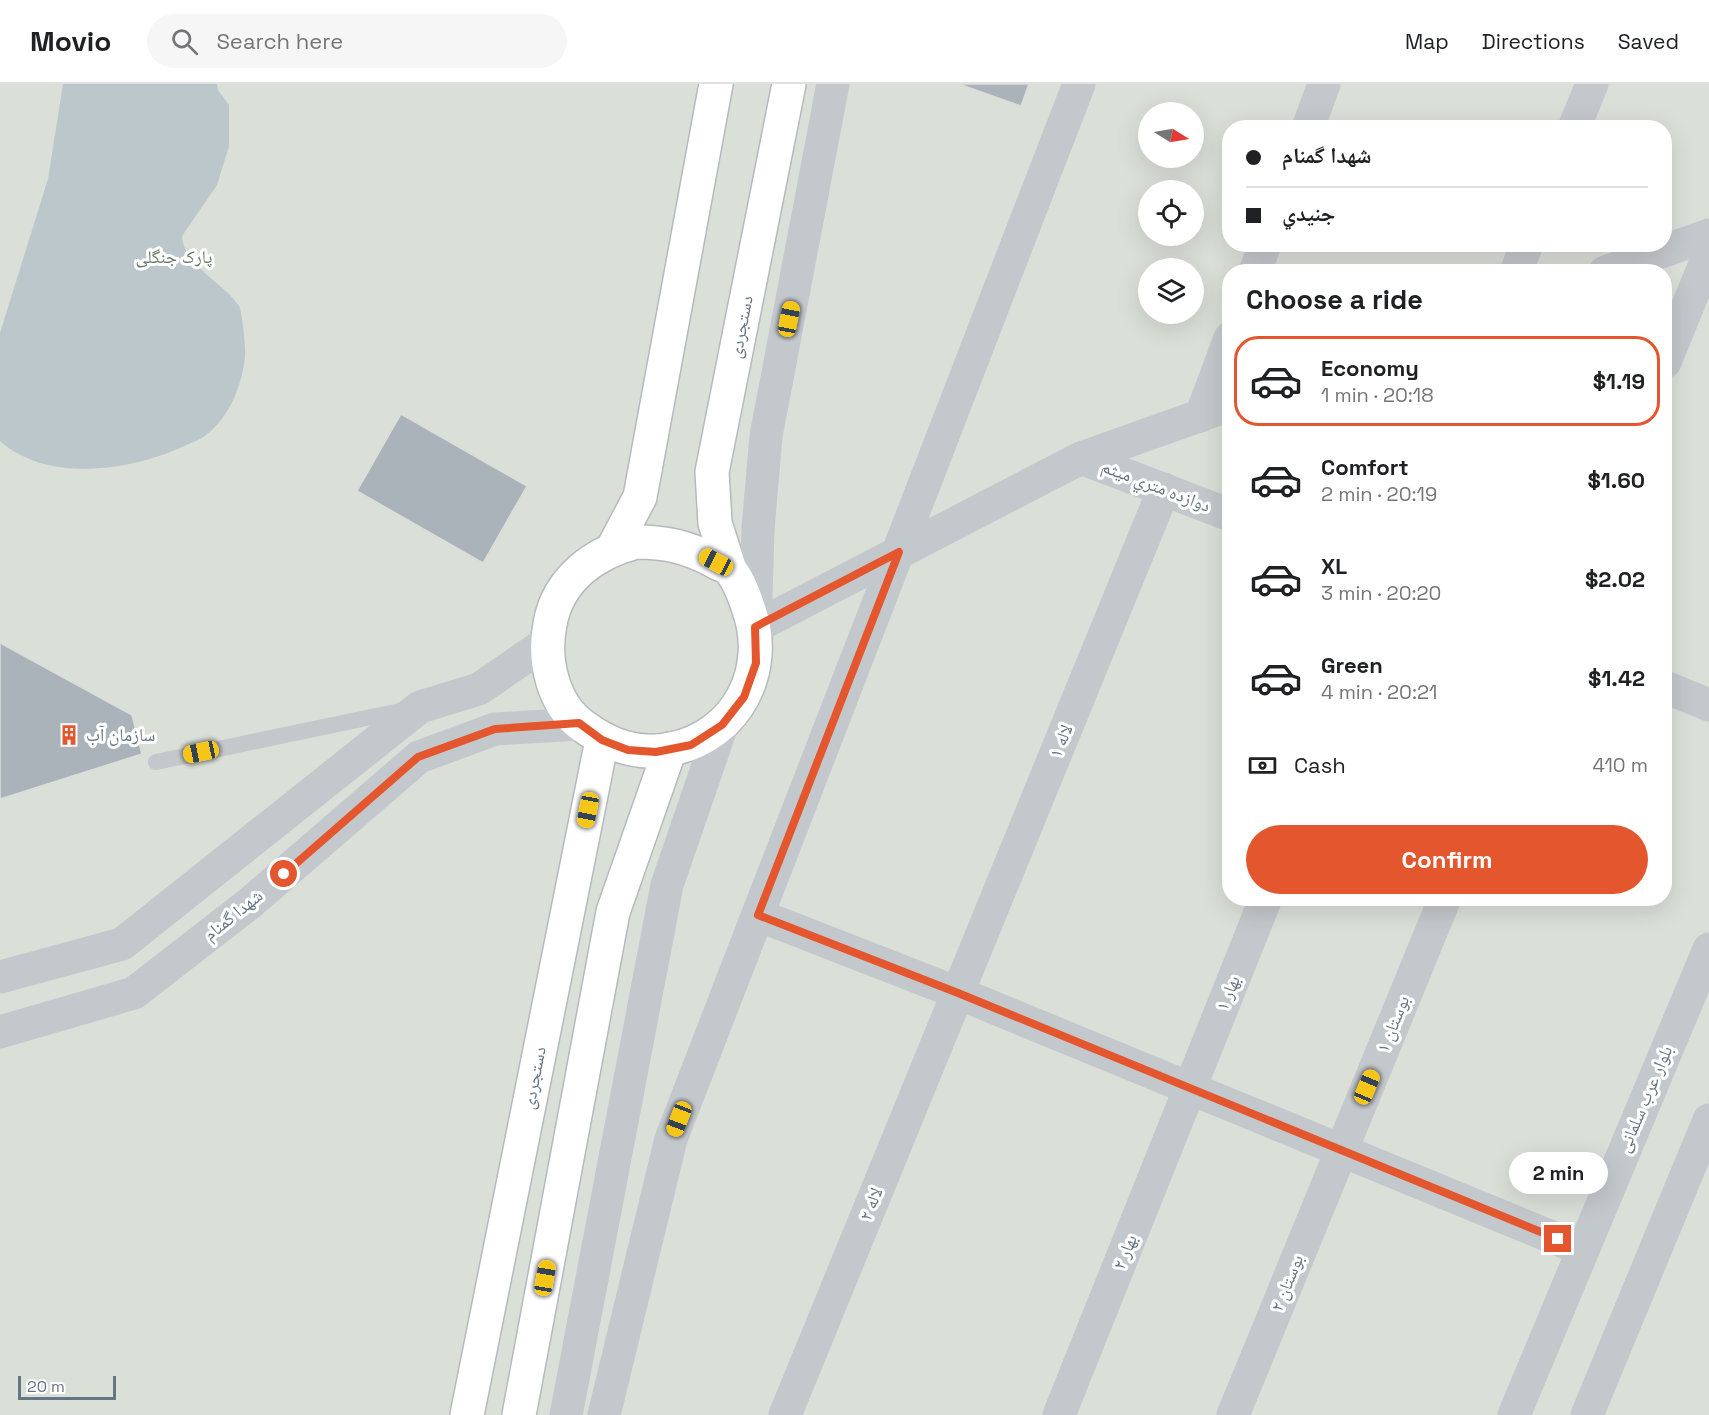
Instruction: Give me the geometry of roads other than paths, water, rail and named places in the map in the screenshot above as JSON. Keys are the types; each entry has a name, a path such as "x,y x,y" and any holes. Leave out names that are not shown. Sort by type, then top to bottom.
{"main road":[{"path":"613,548 640,497 716,84"},
{"name":"دستجردی","path":"730,570 715,523 712,472 789,84"},
{"path":"636,542 663,542 687,547 730,570 742,592 755,627 756,663 744,697 722,725 691,745 656,752 628,750 590,732 561,700 550,673 546,643 552,613 566,586 586,563 613,548 636,542"},
{"name":"دستجردی","path":"467,1415 590,732"},
{"path":"519,1415 613,912 670,749"}],"street":[{"path":"833,84 766,436 758,529 755,627 1081,458 1216,410 1222,379"},
{"path":"604,1415 672,1139 1079,84"},
{"path":"1311,120 1324,84"},
{"path":"1577,120 1592,84"},
{"path":"1672,248 1709,235"},
{"path":"1627,264 1661,252"},
{"path":"1672,345 1709,254"},
{"name":"دوازده متري میثم","path":"1081,458 1222,512"},
{"name":"لاله ۱","path":"958,993 1164,489"},
{"path":"0,977 122,944 420,707 479,689 546,643"},
{"path":"1672,690 1709,705"},
{"path":"566,1415 667,885 722,725"},
{"name":"شهدا گمنام","path":"0,1032 134,993 250,903 418,757 495,729 590,732"},
{"name":"بهار ۱","path":"1190,1089 1263,906"},
{"name":"بوستان ۱","path":"1341,1150 1442,906"},
{"path":"758,915 958,993 1581,1249"},
{"name":"بلوار عرب سلمانی","path":"1514,1415 1581,1249 1709,949"},
{"name":"لاله ۲","path":"784,1415 958,993"},
{"name":"بهار ۲","path":"1059,1415 1190,1089"},
{"path":"1587,1415 1700,1168 1709,1120"},
{"name":"بوستان ۲","path":"1233,1415 1341,1150"}],"lane":[{"path":"156,762 420,707"}],"place":[{"name":"سازمان آب","path":"69,735"}],"park label":[{"name":"پارک جنگلی","path":"174,257"}]}
